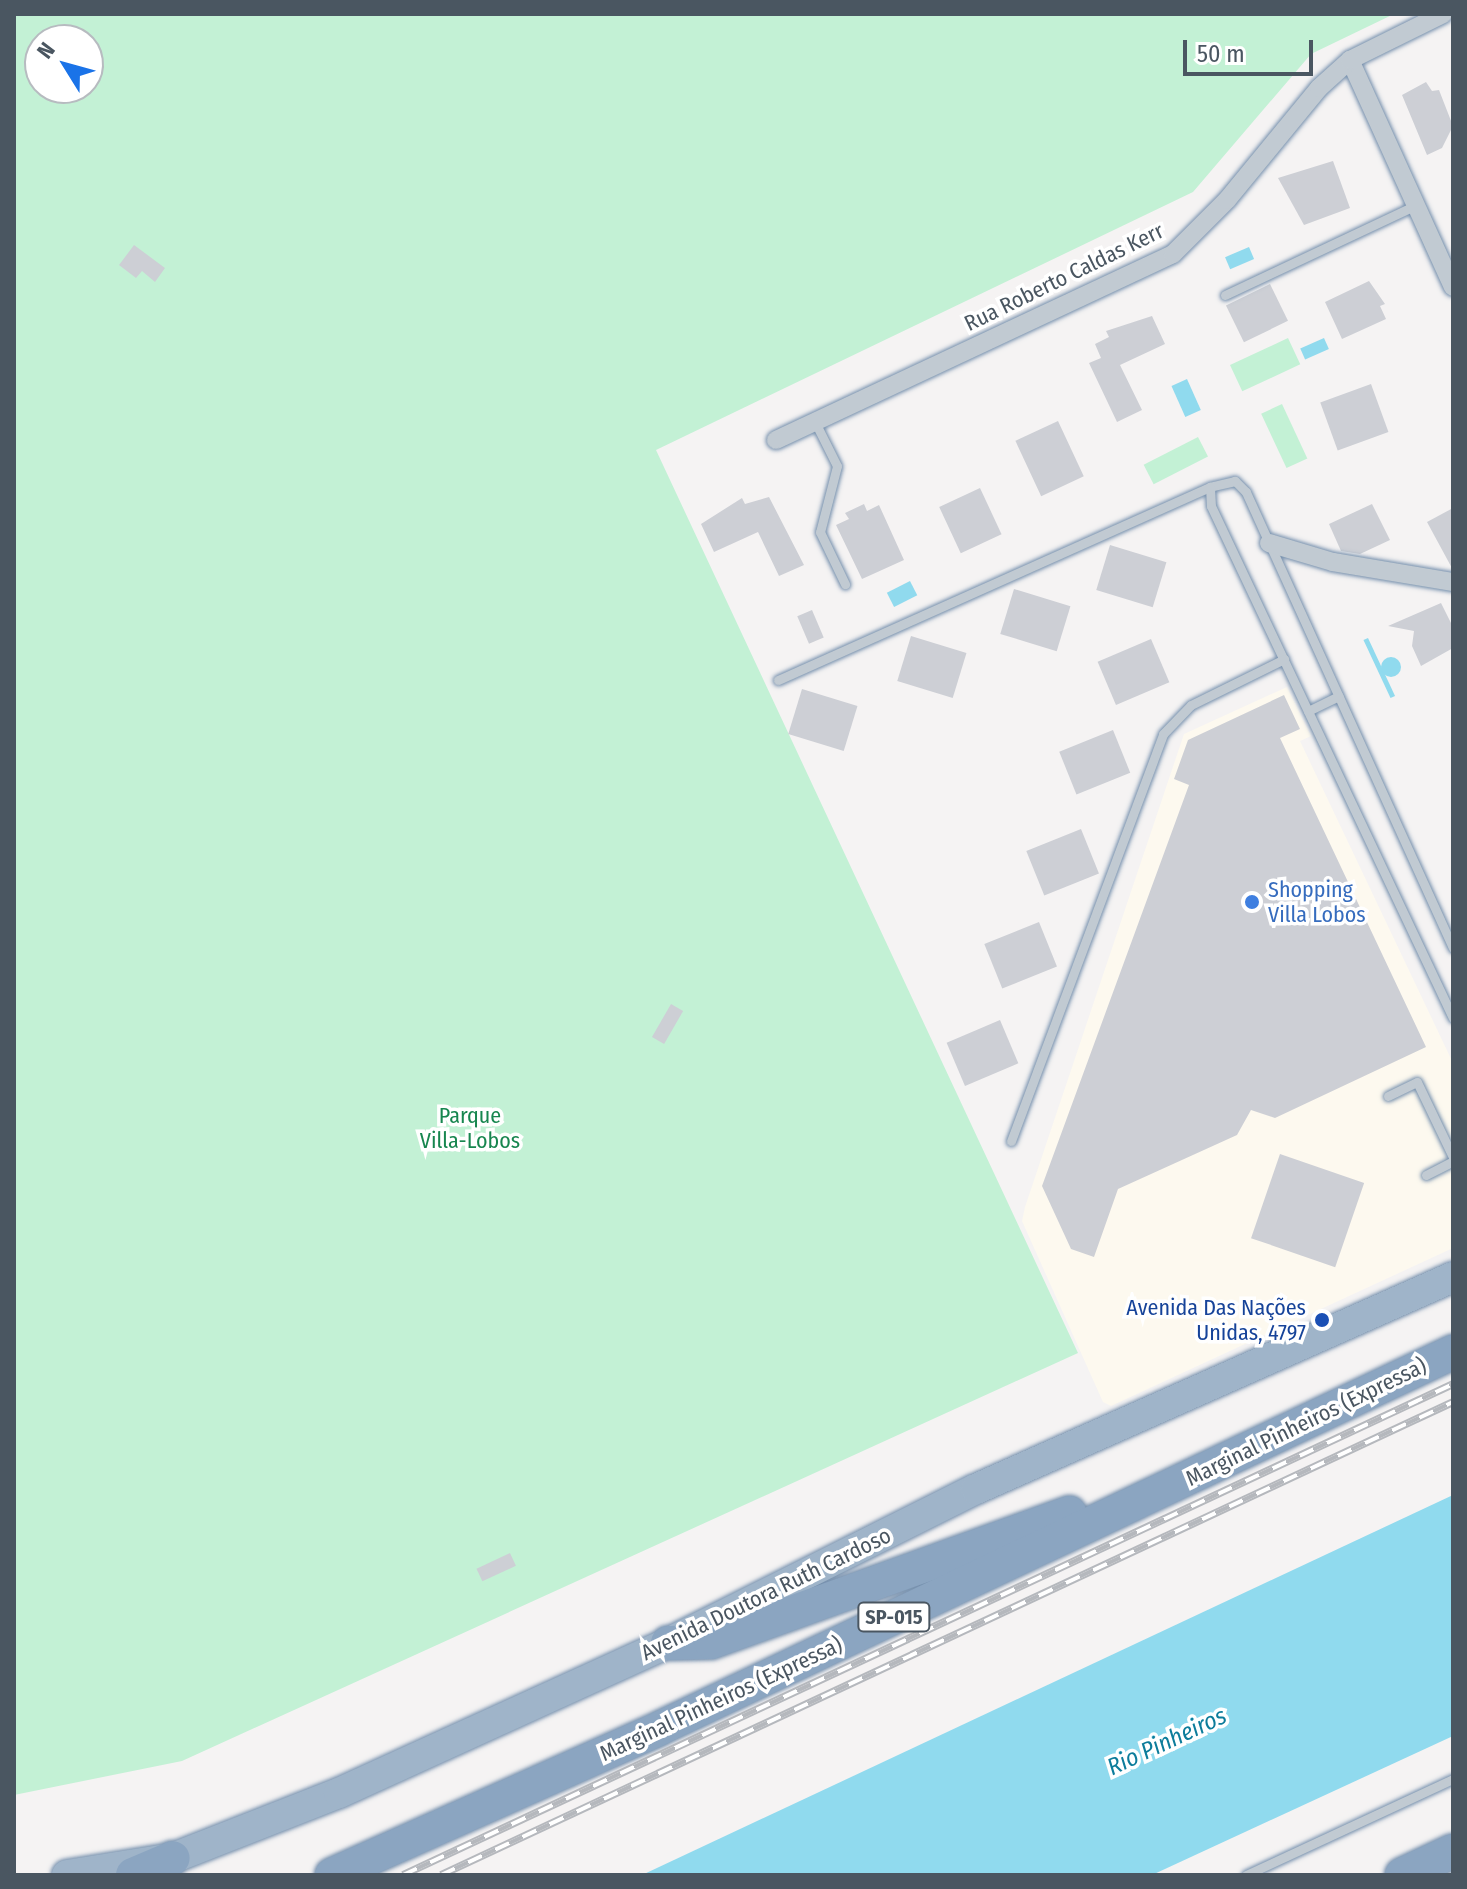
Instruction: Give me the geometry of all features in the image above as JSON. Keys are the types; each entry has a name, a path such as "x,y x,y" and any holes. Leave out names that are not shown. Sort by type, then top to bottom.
{"highway":[{"name":"Avenida Doutora Ruth Cardoso","path":"67,1875 173,1858 339,1793 668,1643 976,1489 1453,1277"},
{"name":"Marginal Pinheiros (Expressa)","path":"332,1875 660,1728 1453,1352"},
{"path":"668,1643 711,1642 1081,1509 1204,1471"},
{"path":"1402,1875 1453,1851"},
{"path":"133,1875 173,1858"}],"street":[{"name":"Rua Roberto Caldas Kerr","path":"776,440 1173,254 1227,200 1319,88 1350,60 1443,14"},
{"path":"1450,14 1453,21"},
{"path":"1350,60 1453,287"},
{"path":"1269,543 1333,562 1453,582"}],"lane":[{"path":"1225,295 1416,205"},
{"path":"815,422 837,466 820,532 845,584"},
{"path":"778,680 1223,481 1240,484 1453,948"},
{"path":"1210,487 1211,506 1453,1018"},
{"path":"1011,1141 1163,734 1191,705 1284,659"},
{"path":"1308,711 1339,696"},
{"path":"1388,1096 1417,1082 1453,1159 1426,1175"},
{"path":"1246,1875 1453,1779"}],"shaded area":[{"name":"Shopping Villa Lobos","path":"1287,687 1311,736 1300,741 1453,1063 1453,1248 1111,1406 1103,1402 1022,1221 1025,1207 1184,734"}],"green space":[{"name":"Parque Villa-Lobos","path":"14,14 1394,14 1311,54 1193,192 656,450 1078,1353 182,1761 14,1795"},
{"path":"1288,338 1300,364 1242,391 1230,365"},
{"path":"1282,404 1307,458 1287,468 1261,414"},
{"path":"1198,437 1208,457 1154,484 1144,465"}],"water":[{"path":"1249,247 1254,259 1230,269 1225,257"},
{"path":"1324,338 1329,349 1305,360 1300,349"},
{"path":"1187,379 1201,410 1185,417 1171,386"},
{"path":"910,581 917,595 894,607 887,593"},
{"path":"1368,638 1395,696 1391,698 1363,640"},
{"path":"1387,657 1395,657 1401,667 1395,677 1387,677 1381,671 1381,663"},
{"name":"Rio Pinheiros","path":"1453,1495 1453,1736 1152,1875 642,1875"}],"building":[{"path":"1426,82 1432,91 1439,90 1453,126 1442,148 1427,155 1402,95"},
{"path":"1333,161 1350,208 1304,225 1278,178"},
{"path":"134,245 165,268 155,282 142,271 136,278 119,265"},
{"path":"1369,281 1385,304 1380,306 1386,319 1342,339 1325,302"},
{"path":"1270,284 1288,321 1244,342 1226,305"},
{"path":"1152,316 1165,344 1120,365 1142,410 1117,422 1089,363 1101,358 1095,344 1109,337 1106,331"},
{"path":"1371,384 1388,432 1338,450 1320,402"},
{"path":"1058,421 1084,476 1041,496 1015,441"},
{"path":"980,488 1002,534 961,553 939,507"},
{"path":"769,497 804,565 779,576 758,532 714,552 701,524 742,498 745,504"},
{"path":"864,504 867,511 879,505 904,560 862,579 836,525 849,519 845,513"},
{"path":"1372,504 1390,540 1360,554 1341,551 1329,524"},
{"path":"1453,508 1453,570 1427,522"},
{"path":"1110,545 1166,562 1153,607 1096,590"},
{"path":"1014,589 1070,606 1057,651 1000,634"},
{"path":"1441,603 1453,627 1453,648 1421,666 1412,646 1414,631 1388,626"},
{"path":"812,610 824,638 809,644 797,616"},
{"path":"911,636 966,653 953,698 897,681"},
{"path":"1151,639 1169,682 1116,705 1098,662"},
{"path":"802,689 857,706 844,751 788,734"},
{"path":"1284,695 1300,729 1280,738 1426,1047 1275,1118 1251,1110 1237,1135 1118,1189 1094,1257 1071,1249 1042,1186 1189,785 1174,779 1188,740"},
{"path":"1113,730 1130,773 1076,794 1059,752"},
{"path":"1081,829 1099,874 1044,896 1026,851"},
{"path":"1039,922 1057,967 1002,989 984,944"},
{"path":"671,1004 683,1011 664,1044 652,1037"},
{"path":"1000,1020 1018,1063 965,1086 947,1043"},
{"path":"1280,1154 1364,1183 1335,1267 1251,1238"},
{"path":"510,1553 516,1566 482,1581 476,1569"}],"railway":[{"path":"403,1875 1453,1384"},
{"path":"441,1875 1453,1402"}],"place":[{"name":"Shopping Villa Lobos","path":"1252,902"},
{"name":"Avenida Das Nações Unidas, 4797","path":"1322,1320"}]}
